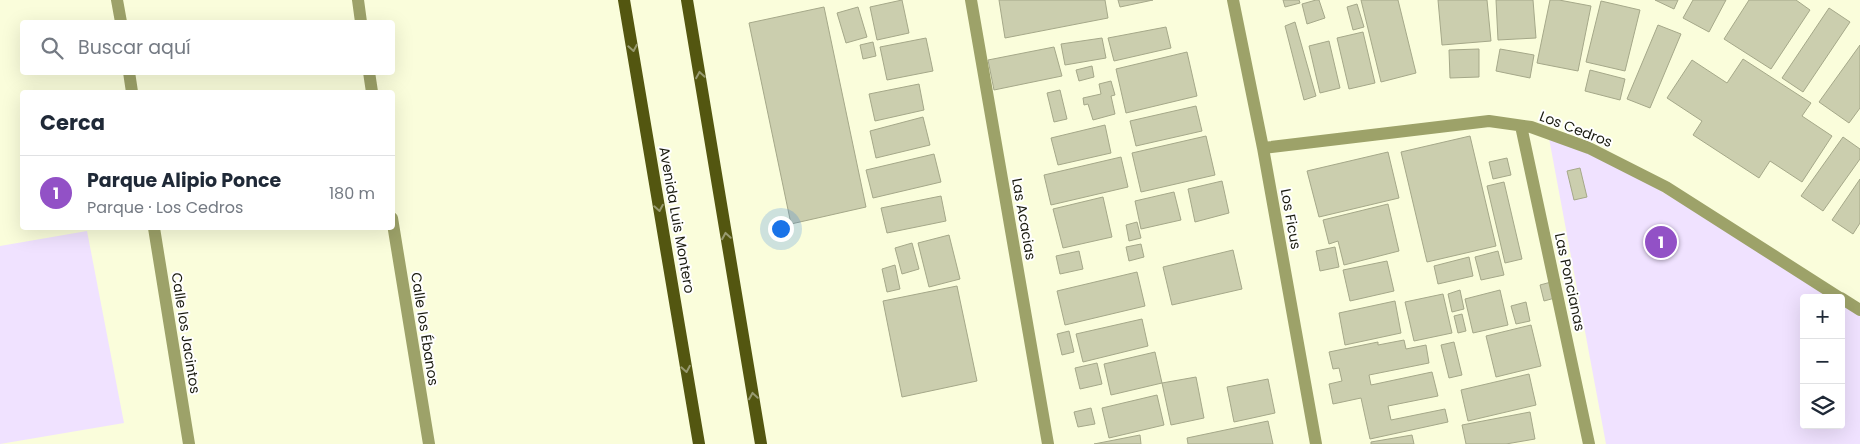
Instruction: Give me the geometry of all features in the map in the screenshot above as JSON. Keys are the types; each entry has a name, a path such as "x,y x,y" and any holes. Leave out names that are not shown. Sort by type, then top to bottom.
{"main road":[{"name":"Avenida Luis Montero","path":"624,0 699,444"},
{"path":"687,0 761,444"}],"street":[{"path":"117,0 121,20"},
{"path":"358,0 361,20"},
{"name":"Las Acacias","path":"971,0 1048,444"},
{"name":"Los Ficus","path":"1233,0 1263,148 1316,444"},
{"path":"129,75 132,90"},
{"path":"369,75 372,90"},
{"name":"Los Cedros","path":"1263,148 1489,121 1531,127 1589,148 1666,187 1835,294"},
{"name":"Las Poncianas","path":"1521,126 1589,444"},
{"name":"Calle los Jacintos","path":"154,230 189,444"},
{"name":"Calle los Ébanos","path":"394,230 429,444"},
{"name":"Los Cedros","path":"1845,301 1860,310"}],"shaded area":[{"path":"1548,133 1589,148 1833,294 1800,294 1800,429 1845,429 1845,301 1860,310 1860,444 1606,444"},
{"path":"87,231 124,423 0,444 0,246"}],"building":[{"path":"902,0 909,33 877,40 870,7"},
{"path":"999,0 1105,0 1108,18 1005,38"},
{"path":"1118,0 1153,0 1120,7"},
{"path":"1283,0 1299,0 1300,3 1285,7"},
{"path":"1319,0 1325,18 1307,24 1302,4"},
{"path":"1361,0 1398,0 1416,73 1381,82"},
{"path":"1438,0 1487,0 1491,41 1442,45"},
{"path":"1496,0 1533,0 1536,38 1498,40"},
{"path":"1550,0 1591,6 1578,71 1537,63"},
{"path":"1655,0 1678,0 1674,9"},
{"path":"1693,0 1726,0 1709,32 1683,18"},
{"path":"1749,0 1796,0 1810,10 1771,69 1724,39"},
{"path":"1601,1 1640,10 1625,71 1586,62"},
{"path":"1357,4 1364,27 1353,30 1347,7"},
{"path":"824,7 866,207 791,224 749,23"},
{"path":"858,7 867,37 846,43 837,13"},
{"path":"1829,8 1850,22 1803,92 1782,78"},
{"path":"1295,22 1316,96 1304,100 1285,26"},
{"path":"1658,25 1681,34 1650,108 1627,99"},
{"path":"1166,27 1171,48 1114,61 1108,38"},
{"path":"1363,32 1375,83 1349,89 1337,38"},
{"path":"926,38 933,71 887,80 880,47"},
{"path":"1102,38 1106,58 1065,65 1061,44"},
{"path":"1329,41 1340,88 1320,93 1309,46"},
{"path":"873,42 876,56 863,59 860,45"},
{"path":"1860,45 1860,108 1849,123 1819,102"},
{"path":"1054,47 1062,76 994,90 988,60"},
{"path":"1479,49 1479,77 1450,78 1449,50"},
{"path":"1500,49 1534,55 1530,78 1496,71"},
{"path":"1187,52 1197,96 1126,113 1116,69"},
{"path":"1743,59 1811,103 1802,116 1832,136 1802,182 1770,161 1759,178 1693,135 1702,121 1667,98 1692,60 1727,83"},
{"path":"1092,66 1094,77 1079,81 1076,70"},
{"path":"1590,70 1625,79 1620,100 1585,91"},
{"path":"1111,81 1115,95 1111,96 1115,114 1093,120 1088,104 1084,105 1083,98 1101,94 1099,84"},
{"path":"919,84 924,110 875,121 869,94"},
{"path":"1060,90 1067,119 1054,122 1047,93"},
{"path":"1196,106 1202,131 1136,146 1130,121"},
{"path":"923,117 930,145 876,158 870,131"},
{"path":"1105,125 1111,153 1058,165 1051,138"},
{"path":"1206,136 1215,175 1141,192 1132,153"},
{"path":"1470,136 1496,246 1427,262 1401,152"},
{"path":"1843,137 1860,149 1860,159 1823,211 1801,196"},
{"path":"1388,152 1399,198 1319,217 1307,171"},
{"path":"934,154 941,182 873,198 866,170"},
{"path":"1121,157 1128,187 1051,205 1044,175"},
{"path":"1507,158 1511,175 1493,179 1489,162"},
{"path":"1580,168 1587,197 1574,200 1567,171"},
{"path":"1860,179 1860,223 1853,234 1832,220"},
{"path":"1222,181 1229,213 1195,222 1188,189"},
{"path":"1504,182 1522,259 1505,263 1487,186"},
{"path":"1174,192 1181,220 1141,229 1135,201"},
{"path":"941,196 946,221 887,233 881,208"},
{"path":"1103,197 1112,237 1063,248 1053,209"},
{"path":"1388,204 1399,251 1344,265 1338,241 1329,244 1323,220"},
{"path":"1137,222 1141,238 1129,241 1126,225"},
{"path":"949,235 960,279 929,287 918,243"},
{"path":"912,243 919,269 902,274 895,248"},
{"path":"1141,244 1144,257 1129,261 1126,247"},
{"path":"1335,247 1339,267 1320,271 1316,251"},
{"path":"1233,250 1242,289 1172,305 1163,267"},
{"path":"1079,251 1083,269 1060,274 1056,256"},
{"path":"1498,251 1504,275 1481,280 1475,257"},
{"path":"1469,257 1473,276 1438,284 1434,266"},
{"path":"1387,261 1394,291 1350,301 1343,270"},
{"path":"895,265 900,289 887,292 882,269"},
{"path":"1137,272 1145,306 1065,325 1057,291"},
{"path":"1551,282 1555,298 1544,301 1540,285"},
{"path":"957,286 977,381 902,397 883,301"},
{"path":"1460,290 1464,309 1452,312 1448,294"},
{"path":"1500,290 1508,325 1473,333 1465,299"},
{"path":"1443,294 1452,333 1414,341 1405,302"},
{"path":"1395,301 1401,333 1345,345 1339,313"},
{"path":"1526,302 1530,321 1516,324 1511,306"},
{"path":"1462,314 1466,331 1458,333 1454,316"},
{"path":"1142,319 1148,346 1083,362 1076,334"},
{"path":"1531,325 1541,366 1496,377 1486,336"},
{"path":"1069,331 1074,352 1062,355 1057,334"},
{"path":"1404,340 1406,349 1426,345 1429,363 1369,375 1371,385 1432,372 1438,396 1388,406 1391,420 1445,409 1448,422 1370,439 1361,398 1333,404 1329,384 1342,381 1339,368 1333,369 1329,352 1378,342 1378,345"},
{"path":"1454,342 1462,375 1449,378 1441,345"},
{"path":"1155,352 1162,383 1111,395 1104,364"},
{"path":"1097,363 1102,384 1080,389 1075,368"},
{"path":"1529,374 1536,405 1468,421 1461,390"},
{"path":"1196,377 1204,418 1171,425 1162,383"},
{"path":"1268,379 1275,413 1234,422 1227,387"},
{"path":"1157,395 1164,425 1109,438 1102,408"},
{"path":"1091,408 1095,424 1078,427 1074,412"},
{"path":"1530,412 1535,439 1506,444 1466,444 1462,425"},
{"path":"1268,421 1273,444 1188,444 1187,438"},
{"path":"1140,435 1141,444 1094,444"},
{"path":"1412,435 1414,444 1371,444 1371,442"}],"place":[{"name":"Parque Alipio Ponce","path":"1661,242"}]}
